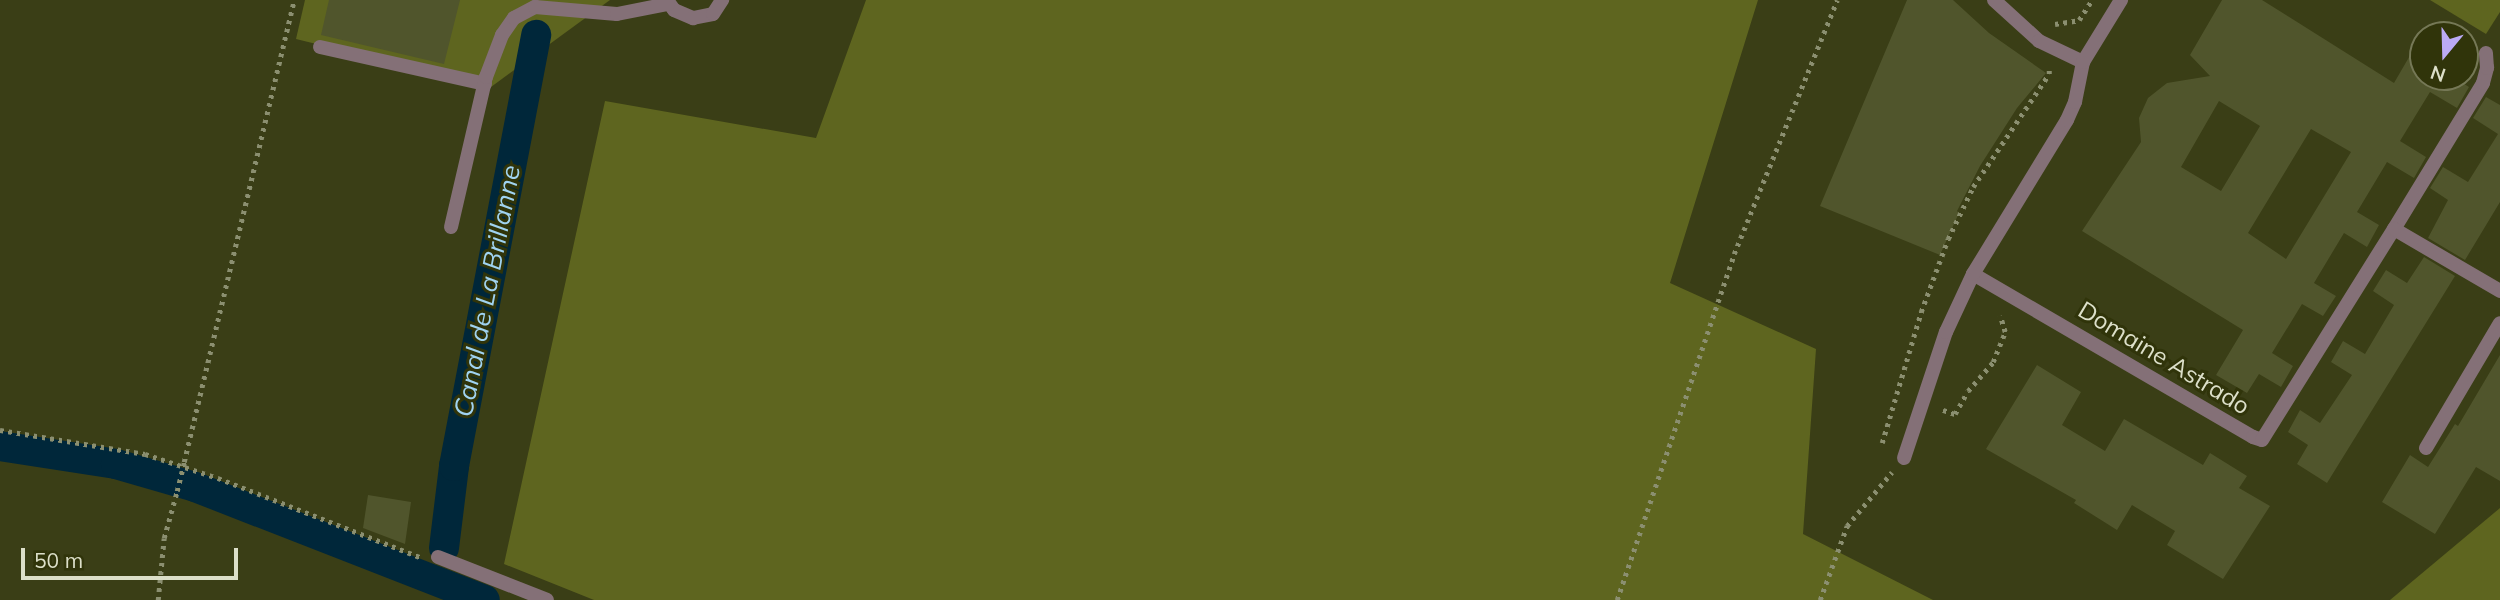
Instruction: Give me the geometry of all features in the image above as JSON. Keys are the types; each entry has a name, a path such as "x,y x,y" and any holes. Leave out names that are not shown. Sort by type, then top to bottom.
{"street":[{"path":"451,227 485,84 502,35 514,18 529,8 617,14 667,2 680,14 701,18 713,14 722,0"},
{"path":"1994,0 2039,41 2083,62"},
{"path":"1904,458 1946,332 1973,274 2067,120 2075,102 2083,62 2121,0"},
{"path":"320,47 485,84"},
{"name":"Domaine Astrado","path":"1973,274 1990,281 2242,431 2262,440 2483,83 2487,68 2486,53"},
{"path":"2394,229 2500,291"},
{"path":"2426,448 2500,323"},
{"path":"438,557 547,600"}],"path":[{"path":"158,600 164,538 294,0"},
{"path":"1617,600 1734,254 1837,0"},
{"path":"1882,443 1919,321 1948,239 1973,187 2049,74 2048,67 2029,53 2050,25 2079,20 2092,0"},
{"path":"1943,410 1955,414 1968,391 1993,362 2005,332 1990,281"},
{"path":"0,430 145,454 218,478 417,557 438,557"},
{"path":"1820,600 1847,526 1904,458"}],"green space":[{"path":"305,0 610,0 491,87 296,39"},
{"path":"866,0 1758,0 1670,283 1816,349 1803,534 1933,600 594,600 504,564 605,101 816,138"},
{"path":"2430,0 2500,0 2500,12 2486,34 2479,30 2479,21 2465,21"},
{"path":"2500,508 2500,600 2390,600"}],"building":[{"path":"329,0 460,0 444,64 321,35"},
{"path":"1907,0 1953,0 1989,33 2046,73 2017,108 1980,166 1957,211 1959,213 1940,255 1820,206"},
{"path":"2222,0 2262,0 2394,83 2409,57 2409,91 2467,91 2457,108 2430,92 2400,141 2426,157 2414,178 2387,162 2357,212 2379,225 2367,247 2344,233 2314,283 2336,296 2323,316 2302,304 2272,353 2293,366 2281,387 2259,374 2247,393 2216,375 2243,330 2082,231 2141,142 2139,118 2148,98 2167,83 2210,76 2190,55","holes":["2219,101 2260,126 2221,191 2181,167","2311,129 2351,152 2286,259 2248,233"]},
{"path":"2486,97 2500,105 2500,202 2465,260 2428,238 2448,200 2430,188 2443,167 2468,182 2498,134 2473,118"},
{"path":"2424,257 2455,276 2327,483 2297,464 2308,445 2288,432 2300,410 2320,423 2352,375 2331,362 2343,341 2365,354 2394,305 2373,291 2386,270 2407,283"},
{"path":"2500,355 2500,481 2476,467 2435,534 2382,502 2410,455 2428,467 2455,424 2458,426"},
{"path":"2037,365 2081,392 2062,425 2105,451 2124,419 2203,465 2210,453 2247,476 2239,488 2270,506 2223,579 2167,545 2175,531 2132,505 2117,530 2074,503 2076,500 1986,449"},
{"path":"368,495 411,502 405,544 363,528"}],"waterway":[{"name":"Canal de La Brillanne","path":"444,548 454,466 536,35"},
{"name":"Canal de La Brillanne","path":"0,446 116,464 195,487 485,600"}]}
